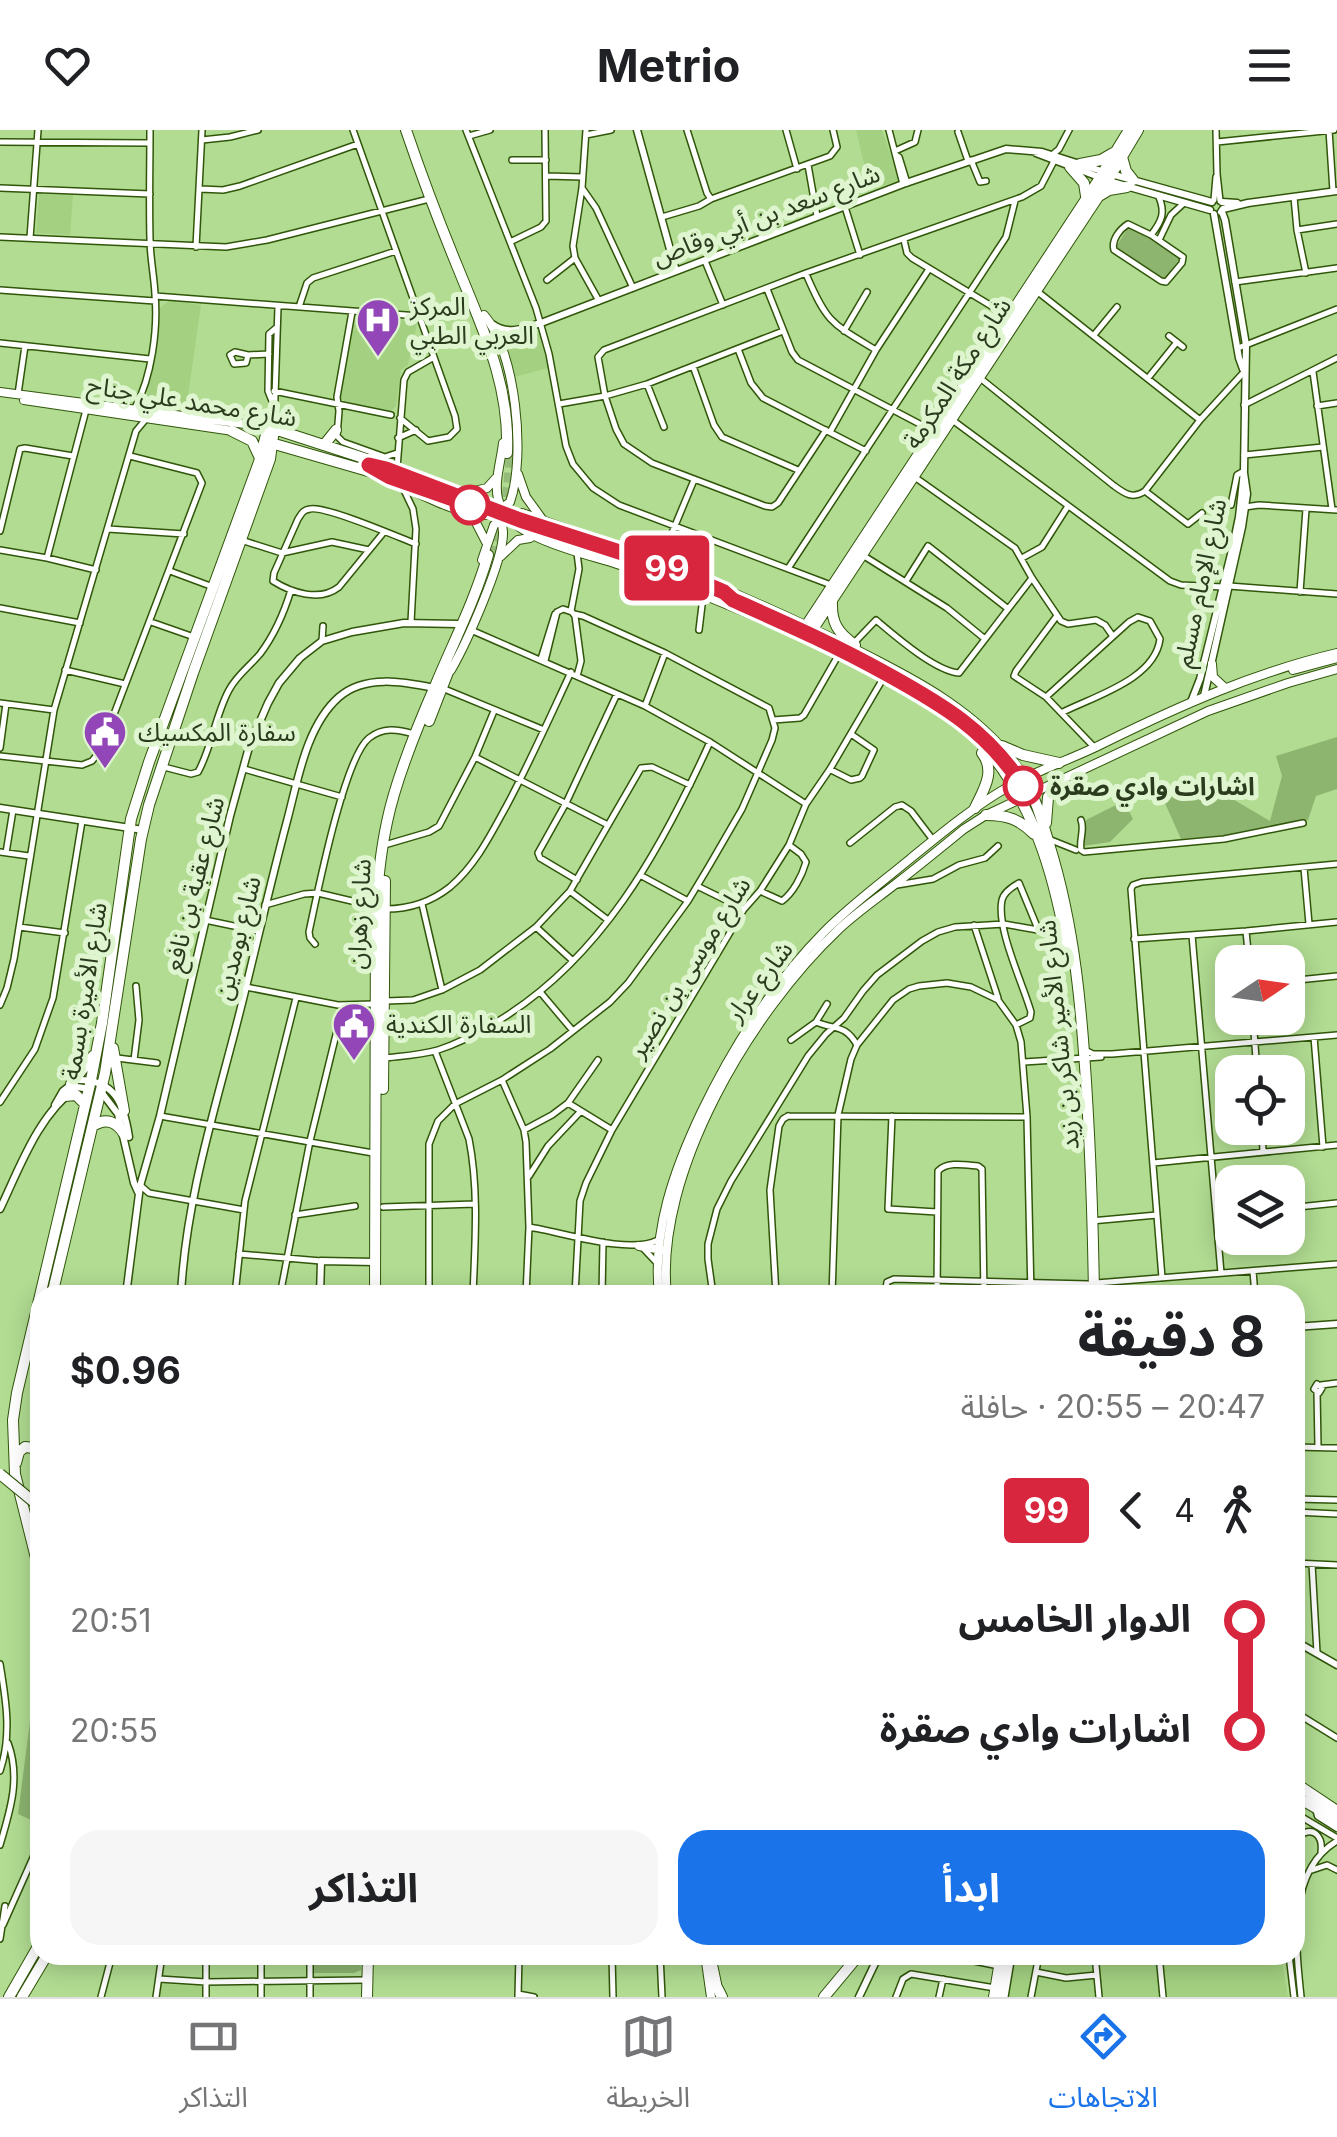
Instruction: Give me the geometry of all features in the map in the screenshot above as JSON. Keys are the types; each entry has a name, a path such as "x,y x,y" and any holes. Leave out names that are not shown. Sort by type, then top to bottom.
{"main road":[{"path":"410,130 430,199 500,346 515,402 510,502 486,542 440,684"},
{"path":"410,130 484,318 505,398 512,457 524,493 545,522"},
{"name":"شارع مكة المكرمة","path":"1118,155 1129,130"},
{"name":"شارع مكة المكرمة","path":"806,632 914,476 1118,155 1138,130"},
{"path":"1118,155 1130,184 1092,198 1075,166 1118,155"},
{"name":"شارع مكة المكرمة","path":"806,632 831,585 1008,316 1092,198"},
{"path":"440,684 471,630 492,559 503,536 497,486 504,436 502,412 484,318"},
{"name":"شارع محمد علي جناح","path":"0,394 130,412 271,425 375,467 417,493 478,509"},
{"name":"شارع محمد علي جناح","path":"0,394 86,410 130,412"},
{"name":"شارع محمد علي جناح","path":"148,414 386,469 478,509 481,515 501,514"},
{"name":"شارع الأميرة بسمة","path":"42,1285 85,1104 96,1086 113,1031 143,830 160,766 241,540 266,462 271,425"},
{"path":"324,446 336,430"},
{"path":"232,431 252,441 266,462 278,452 296,451"},
{"name":"شارع الأميرة بسمة","path":"54,1285 94,1126 97,1052 130,827 194,637 266,462"},
{"name":"شارع محمد علي جناح","path":"375,467 397,468 488,501 501,514"},
{"path":"466,493 489,487 500,468"},
{"path":"478,509 486,542"},
{"path":"501,514 522,513 638,555 703,594 806,632 840,653 884,671"},
{"path":"501,514 528,534 634,570 665,572"},
{"path":"520,522 665,572 806,632 945,700 996,744 1018,781"},
{"path":"492,559 518,540 545,540"},
{"name":"شارع زهران","path":"380,908 388,844 408,773 492,559"},
{"path":"832,599 838,632 884,671 963,725 1018,781"},
{"name":"شارع عرار","path":"666,1285 660,1238 670,1189 685,1148 746,1029 775,987 824,932 933,840 1018,781 1204,696 1308,660 1337,656"},
{"path":"1212,664 1213,677 1225,688"},
{"name":"شارع عرار","path":"658,1285 657,1263 676,1194 719,1092 756,1028 826,941 870,902 986,815 1226,704 1337,669"},
{"name":"شارع زهران","path":"377,1285 380,908 387,820 416,734 440,684"},
{"path":"1179,724 1199,708 1204,696"},
{"path":"932,703 988,760 988,778 976,808"},
{"path":"996,744 1059,763"},
{"path":"986,815 1013,818 1044,836 1048,797 1061,780"},
{"name":"شارع الأمير شاكر بن زيد","path":"1018,781 1055,862 1074,943 1083,1054 1091,1285"},
{"name":"شارع الأمير شاكر بن زيد","path":"1044,836 1083,1054"},
{"name":"شارع زهران","path":"379,1285 383,1206 380,1003"},
{"path":"113,1031 124,1111"},
{"path":"70,1084 97,1052"},
{"path":"65,1096 76,1094 85,1104"},
{"path":"94,1126 112,1122 124,1134"},
{"path":"639,1246 662,1251"},
{"name":"شارع الأميرة بسمة","path":"30,1338 13,1420 14,1474 30,1540"},
{"path":"14,1474 16,1458 21,1450 30,1448"},
{"path":"0,1478 30,1502"},
{"path":"1305,1798 1337,1811"},
{"path":"1305,1799 1337,1820"},
{"path":"9,1997 30,1960"},
{"path":"22,1997 40,1965"},
{"path":"364,1997 365,1965"},
{"path":"710,1965 718,1995"},
{"path":"822,1996 844,1965"},
{"path":"822,1996 851,1965"},
{"path":"998,1995 1005,1965"},
{"path":"998,1995 999,1966"}],"street":[{"path":"30,238 38,130"},
{"path":"136,431 130,412 143,391 155,298 150,244 150,130"},
{"path":"196,247 202,130"},
{"path":"202,140 258,130"},
{"path":"353,130 458,428 455,433 428,441 400,418"},
{"path":"490,130 467,133 541,323 566,446 584,479 619,505 831,585"},
{"path":"510,242 545,224 545,130"},
{"path":"599,301 575,258 574,235 586,133 611,130"},
{"path":"637,130 676,271"},
{"path":"684,130 711,199"},
{"path":"786,130 797,169"},
{"path":"662,217 830,156 837,144 833,130"},
{"path":"889,130 905,183"},
{"path":"896,153 914,142 918,130"},
{"path":"928,269 828,431 772,507 652,463 624,444 605,396 597,361 604,350 1015,200 1041,186 1068,130"},
{"path":"1216,130 1217,206"},
{"path":"1130,184 1184,203 1217,206 1335,191 1331,130 1217,142"},
{"path":"958,132 980,182 986,182"},
{"path":"0,142 150,143"},
{"path":"200,190 231,188 358,144"},
{"name":"شارع سعد بن أبي وقاص","path":"513,331 905,183 1006,149 1056,156 1130,184"},
{"path":"512,160 546,160"},
{"path":"808,165 818,218"},
{"path":"546,176 582,177"},
{"path":"1130,184 1217,206"},
{"path":"0,188 150,194"},
{"path":"582,188 596,208 633,288"},
{"path":"1151,235 1162,218 1163,206 1158,195"},
{"path":"1294,197 1296,230 1306,273"},
{"path":"0,237 226,247 430,199"},
{"path":"789,568 1006,237 1015,200"},
{"path":"1159,240 1171,215 1184,203"},
{"name":"شارع الإمام مسلم","path":"1217,206 1225,220 1242,347 1243,507"},
{"name":"شارع الإمام مسلم","path":"1217,206 1242,347"},
{"path":"845,207 860,255"},
{"path":"1128,224 1151,235 1183,259 1164,282 1112,247 1128,224"},
{"path":"1296,230 1337,224"},
{"path":"904,240 909,255 928,269 1008,316"},
{"path":"300,307 307,283 313,278 396,252"},
{"path":"547,280 575,258"},
{"path":"705,260 722,306"},
{"path":"1235,282 1337,268"},
{"path":"806,274 832,323 876,350"},
{"path":"766,289 798,360 933,431"},
{"path":"0,290 418,313"},
{"path":"1035,290 1200,420"},
{"path":"844,331 868,292"},
{"path":"271,425 278,306"},
{"path":"1094,335 1117,307"},
{"path":"1242,347 1337,308"},
{"path":"352,312 337,402 338,438 385,457 397,453"},
{"path":"484,318 500,329 513,331"},
{"path":"273,404 268,391 269,354 270,332 276,328"},
{"path":"500,346 513,331"},
{"path":"559,404 647,384 783,331"},
{"path":"1169,336 1184,347"},
{"path":"1148,378 1176,342"},
{"path":"0,343 150,359"},
{"path":"18,394 25,346"},
{"path":"738,349 757,392 866,451"},
{"path":"248,355 269,354"},
{"path":"397,468 406,374 434,357"},
{"path":"1244,405 1337,358"},
{"path":"692,366 722,437 798,470"},
{"path":"979,377 1133,496 1145,491 1200,420 1244,372"},
{"path":"1243,507 1334,510 1312,372"},
{"path":"647,384 664,427"},
{"path":"274,390 390,414"},
{"path":"0,1004 10,978 54,710 136,431 148,414 143,391"},
{"path":"1317,406 1337,403"},
{"path":"46,558 86,410"},
{"path":"951,419 1170,581 1180,585 1337,594"},
{"path":"398,438 416,430"},
{"path":"1244,455 1323,447"},
{"path":"0,531 20,449 74,456"},
{"path":"0,756 74,765 92,761 100,751 201,487 200,476 130,456"},
{"path":"1230,505 1236,478 1244,471"},
{"name":"شارع الإمام مسلم","path":"1204,696 1247,494 1244,471"},
{"path":"1327,476 1337,474"},
{"path":"914,476 1003,539 1022,558 1056,616 1068,624 1096,620 1112,635"},
{"path":"665,572 664,552 694,480"},
{"path":"403,486 418,529 416,572"},
{"path":"1145,491 1188,524 1202,513"},
{"path":"412,622 418,529 413,501 417,493"},
{"path":"1247,494 1259,505"},
{"path":"1022,558 1042,547 1068,506"},
{"path":"384,532 330,594 316,596 274,581 298,518 312,508 384,532 416,544"},
{"path":"1300,592 1306,509"},
{"path":"108,529 184,534"},
{"path":"241,540 282,553 332,542 368,550"},
{"path":"905,582 928,546 1007,608"},
{"path":"0,550 96,570"},
{"path":"265,905 318,893 380,908 408,908 450,887 475,859 581,661 573,613 579,569 576,550"},
{"path":"638,555 664,552"},
{"path":"861,554 947,608 985,639"},
{"path":"170,571 213,587"},
{"path":"853,644 876,620 956,674 963,670 1032,578"},
{"name":"شارع الإمام مسلم","path":"1190,702 1200,680 1226,586"},
{"path":"160,766 191,774 200,769 228,691 273,634 292,590"},
{"path":"699,630 703,594"},
{"path":"0,608 80,623"},
{"path":"429,1285 428,1156 431,1135 438,1122 455,1104 502,1080 573,1031 628,983 697,886 742,809 772,740 770,708 665,652 582,616 561,609 557,612 543,660"},
{"path":"1056,616 1014,675 1063,712 1095,748"},
{"path":"1046,697 1134,619 1146,618 1154,625 1160,639 1155,657 1142,671 1063,712"},
{"path":"151,622 194,637"},
{"name":"شارع عقبة بن نافع","path":"127,1285 138,1187 160,1116 243,769 260,720 279,683 300,658 322,641 412,622 458,624"},
{"path":"322,641 323,626"},
{"path":"471,630 645,706 710,742 806,804"},
{"path":"645,706 665,652"},
{"path":"773,720 804,715 840,653"},
{"path":"66,670 125,684"},
{"name":"شارع موسى بن نصير","path":"575,1285 580,1201 612,1130 744,909 789,845 806,804 851,734 884,671"},
{"path":"440,684 544,730"},
{"name":"شارع بومدين","path":"183,1285 194,1202 258,930 296,786 319,723 342,694 360,685 440,684"},
{"path":"577,880 538,854 617,694"},
{"path":"0,748 3,704 54,710"},
{"path":"388,844 439,826 494,710"},
{"path":"315,944 309,932 356,756 369,738 390,729 416,734"},
{"path":"830,769 851,780 862,776 874,750 851,734"},
{"path":"383,1058 435,1051 474,1034 541,993 574,961 640,874 670,827 710,742"},
{"path":"475,756 607,824"},
{"path":"246,986 343,1006 412,1000 442,990 480,970 536,928 570,891 644,766 652,766 690,785"},
{"path":"243,769 342,797"},
{"path":"850,843 902,805 933,840"},
{"path":"0,808 143,830"},
{"path":"13,810 3,853 29,856"},
{"path":"0,1102 35,1049 53,998 82,820"},
{"path":"1082,820 1080,842 1084,852 1224,839 1303,823"},
{"path":"1044,836 1076,850"},
{"path":"760,891 782,902 798,881 806,862 789,845"},
{"path":"894,885 936,877 985,858 998,846"},
{"path":"1055,862 1067,848"},
{"path":"1162,1278 1130,892 1137,883 1337,864"},
{"path":"1304,868 1309,925"},
{"path":"640,874 688,901"},
{"path":"1016,1025 1030,1018 1031,1012 1004,924 1004,896 1019,883 1038,929"},
{"path":"697,886 744,909"},
{"path":"570,891 608,920"},
{"path":"422,904 442,990"},
{"path":"205,920 258,930"},
{"path":"1134,939 1337,922"},
{"path":"712,1285 708,1259 711,1228 730,1181 808,1056 877,975 938,932 1004,924 1055,933 1063,928"},
{"path":"974,925 998,1000 1016,1025 1024,1062 1030,1283"},
{"path":"19,926 65,933"},
{"path":"536,928 574,961"},
{"path":"1246,932 1247,945"},
{"path":"1192,935 1215,1215"},
{"path":"1305,979 1337,976"},
{"path":"832,1285 838,1116 857,1046 892,1000 919,986 959,984 998,1000"},
{"path":"134,1060 139,1020 136,986"},
{"path":"541,993 573,1031"},
{"path":"237,1285 244,1210 296,998"},
{"path":"792,1040 816,1022 827,1004"},
{"path":"282,1285 310,1141 343,1006"},
{"path":"816,1022 848,1032 857,1046"},
{"path":"1024,1062 1337,1034"},
{"path":"1254,1035 1256,1055"},
{"path":"1314,1037 1323,1147"},
{"path":"435,1051 472,1154 473,1285"},
{"path":"114,1057 157,1063"},
{"path":"524,1130 568,1103 598,1060"},
{"path":"55,1106 77,1080 111,1090 124,1111 129,1153"},
{"path":"502,1080 524,1130 529,1227 526,1285"},
{"path":"96,1086 118,1114 138,1187 244,1210"},
{"path":"0,1209 55,1106 77,1087 96,1086"},
{"path":"568,1103 612,1130"},
{"path":"778,1104 788,1116"},
{"path":"527,1178 548,1146 581,1111"},
{"path":"160,1116 376,1154"},
{"path":"775,1285 770,1190 780,1122 788,1116 1028,1117"},
{"path":"892,1116 888,1209 937,1212"},
{"path":"763,1126 778,1131"},
{"path":"1263,1145 1263,1152"},
{"path":"1153,1162 1337,1146"},
{"path":"938,1285 938,1170 961,1165 981,1168 985,1285"},
{"path":"1305,1206 1337,1203"},
{"path":"383,1206 474,1204"},
{"path":"295,1215 355,1206"},
{"path":"1090,1221 1157,1216"},
{"path":"564,1234 578,1224"},
{"path":"529,1227 639,1246 660,1238"},
{"path":"602,1285 603,1242"},
{"path":"639,1246 657,1263"},
{"path":"239,1254 375,1262"},
{"path":"1218,1255 1220,1273"},
{"path":"320,1261 320,1285"},
{"path":"1117,1285 1337,1264"},
{"path":"1252,1271 1254,1285"},
{"path":"886,1285 890,1280 938,1280 1050,1285"},
{"path":"1305,1326 1337,1324"},
{"path":"1318,1448 1317,1392 1322,1391 1321,1385 1337,1383"},
{"path":"1305,1447 1337,1448"},
{"path":"1305,1499 1337,1500"},
{"path":"1305,1512 1337,1514"},
{"path":"1305,1564 1337,1565"},
{"path":"1312,1564 1317,1653"},
{"path":"1305,1647 1337,1665"},
{"path":"0,1664 8,1715 0,1771"},
{"path":"1305,1718 1337,1738"},
{"path":"0,1845 15,1782 7,1741"},
{"path":"1305,1801 1318,1816 1337,1828"},
{"path":"1305,1820 1336,1841"},
{"path":"1305,1832 1320,1837 1322,1852"},
{"path":"1305,1888 1322,1852 1336,1841"},
{"path":"1327,1865 1327,1856 1336,1841"},
{"path":"2,1924 30,1864"},
{"path":"1310,1871 1327,1865 1337,1870"},
{"path":"0,1939 5,1906"},
{"path":"101,1997 109,1965"},
{"path":"156,1997 161,1965"},
{"path":"206,1965 206,1997"},
{"path":"261,1965 261,1997"},
{"path":"310,1965 310,1997"},
{"path":"518,1965 518,1996 534,1997"},
{"path":"612,1965 613,1997"},
{"path":"660,1965 662,1997"},
{"path":"859,1997 874,1965"},
{"path":"993,1965 999,1966"},
{"path":"1031,1997 1037,1965"},
{"path":"1096,1965 1099,1997"},
{"path":"1160,1965 1163,1997"},
{"path":"1292,1965 1294,1970"},
{"path":"1294,1965 1297,1997"},
{"path":"1036,1972 1066,1978 1097,1975"},
{"path":"896,1997 908,1974 943,1979 998,1995"},
{"path":"159,1979 365,1980"},
{"path":"940,1997 943,1979"}],"shaded area":[{"path":"856,130 882,130 900,181 845,196 840,183 866,172"},
{"path":"39,194 73,195 70,235 36,233"},
{"path":"1129,226 1180,258 1164,280 1115,248"},
{"path":"170,300 201,305 186,410 155,407 148,401 160,308"},
{"name":"المركز العربي الطبي","path":"363,316 417,324 408,365 401,370 396,406 391,411 347,403 340,398 353,324"},
{"path":"540,334 548,368 514,377 506,347 512,339"},
{"path":"1337,737 1337,789 1316,796 1308,820 1181,839 1164,801 1202,781 1270,821 1282,776 1276,756"},
{"path":"1124,801 1133,819 1110,842 1083,846 1086,820"},
{"path":"30,1721 30,1819 18,1814"},
{"path":"314,1965 361,1965 361,1970 354,1973 314,1973"},
{"path":"1001,1965 1283,1965 1288,1997 996,1997"},
{"path":"162,1984 203,1986 202,1997 158,1997"}],"tunnel":[{"path":"493,556 511,453"}],"bus line":[{"name":"99","path":"470,505 390,477 369,465 666,567 824,640 933,698 961,718 994,748 1023,786"}],"place":[{"name":"المركز العربي الطبي","path":"378,358"},
{"name":"سفارة المكسيك","path":"105,770"},
{"name":"اشارات وادي صقرة","path":"1023,786"},
{"name":"السفارة الكندية","path":"354,1062"}]}
